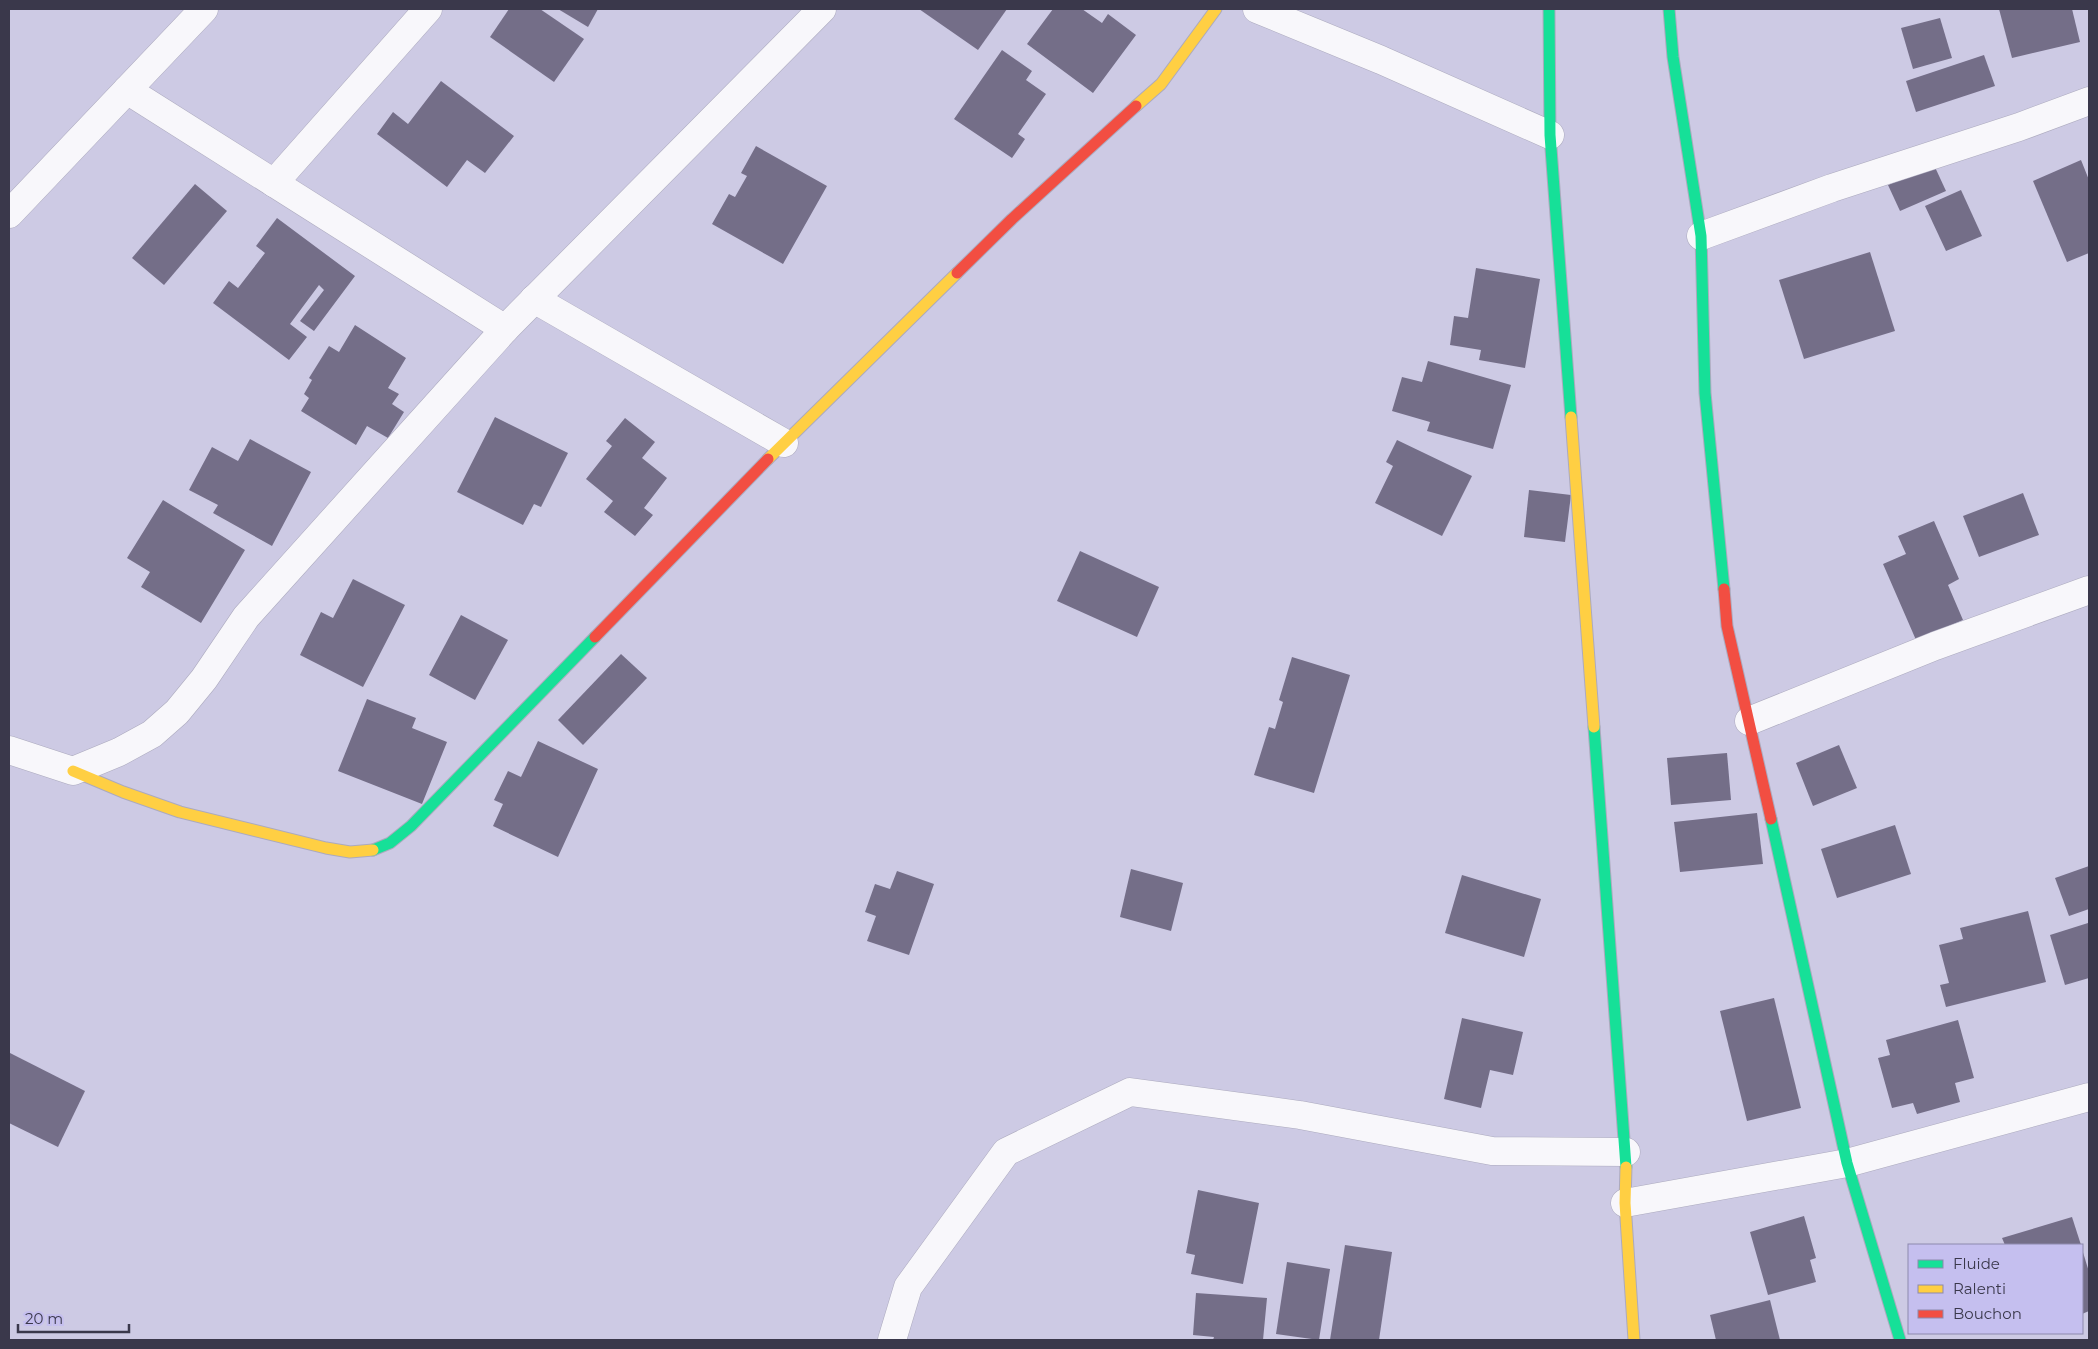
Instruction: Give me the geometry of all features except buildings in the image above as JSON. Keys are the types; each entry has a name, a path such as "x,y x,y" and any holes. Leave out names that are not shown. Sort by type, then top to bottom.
{"street":[{"path":"9,214 204,9"},
{"path":"274,183 428,9"},
{"path":"73,771 119,752 152,734 178,712 204,679 246,616 505,329 822,9"},
{"path":"9,750 73,771 123,792 180,812 349,852 371,851 389,844 424,813 784,443 1012,219 1161,84 1216,9"},
{"path":"1257,9 1381,60 1550,135"},
{"path":"1549,9 1550,135 1626,1152 1625,1203 1634,1340"},
{"path":"1669,9 1674,57 1701,236 1705,393 1726,617 1847,1163 1900,1340"},
{"path":"127,90 505,329"},
{"path":"1701,236 1832,188 2018,127 2089,101"},
{"path":"534,299 784,443"},
{"path":"1749,721 1935,646 2089,590"},
{"path":"892,1340 908,1288 1006,1152 1130,1092 1300,1115 1492,1152 1626,1152"},
{"path":"1625,1203 1847,1163 2089,1097"}],"traffic: fast":[{"path":"1549,9 1550,135 1571,417"},
{"path":"1669,9 1673,57 1701,236 1705,393 1724,589"},
{"path":"373,850 390,843 411,826 595,637"},
{"path":"1594,727 1626,1167"},
{"path":"1771,819 1847,1163 1900,1340"}],"traffic: slow":[{"path":"1136,106 1161,84 1216,9"},
{"path":"768,459 957,273"},
{"path":"1571,417 1594,727"},
{"path":"73,771 123,792 180,812 326,848 350,852 373,850"},
{"path":"1626,1167 1625,1203 1634,1340"}],"traffic: jam":[{"path":"957,273 1012,219 1136,106"},
{"path":"595,637 768,459"},
{"path":"1724,589 1727,626 1771,819"}]}
